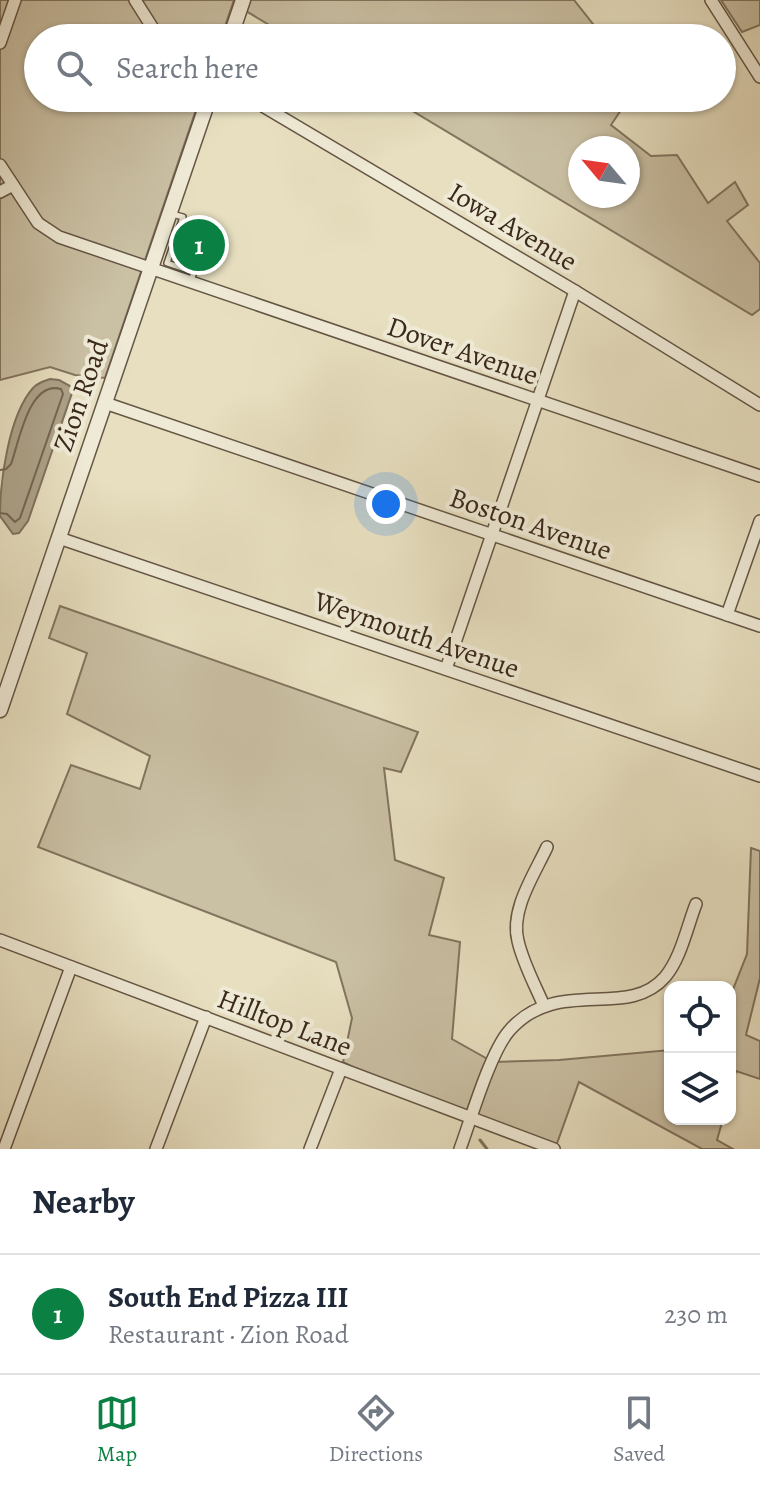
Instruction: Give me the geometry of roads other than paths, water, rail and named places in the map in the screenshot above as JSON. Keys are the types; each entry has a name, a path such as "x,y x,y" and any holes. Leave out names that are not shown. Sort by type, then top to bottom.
{"street":[{"path":"0,43 15,0"},
{"path":"135,0 150,24"},
{"path":"235,24 243,0"},
{"path":"711,0 726,24"},
{"path":"736,39 760,77"},
{"name":"Zion Road","path":"0,710 6,672 59,538 151,269 162,256 170,213 204,112"},
{"name":"Iowa Avenue","path":"273,112 756,402"},
{"name":"Dover Avenue","path":"0,165 38,223 59,237 760,476"},
{"path":"0,192 13,185"},
{"path":"446,669 575,291"},
{"name":"Boston Avenue","path":"105,403 760,626"},
{"path":"727,615 760,521"},
{"name":"Weymouth Avenue","path":"59,538 760,776"},
{"path":"544,1006 516,932 518,911 547,847"},
{"path":"460,1149 502,1040 518,1023 544,1006 567,1000 629,997 653,988 672,967 696,904"},
{"name":"Hilltop Lane","path":"0,940 554,1149"},
{"path":"4,1149 71,967"},
{"path":"156,1149 206,1017"},
{"path":"310,1149 341,1069"}],"lane":[{"path":"162,256 167,263 194,272 190,282"}],"water":[{"path":"50,379 72,387 72,393 28,521 19,533 13,534 0,516 12,431 25,400 35,386"}],"waterway":[{"path":"480,1140 487,1149"}],"place":[{"name":"South End Pizza III","path":"199,245"}]}
